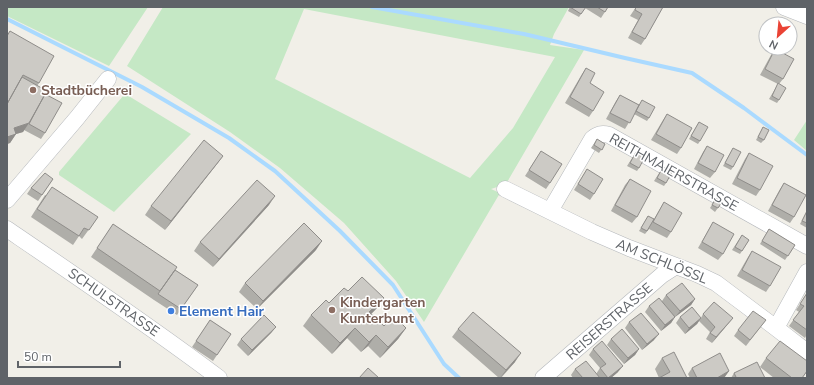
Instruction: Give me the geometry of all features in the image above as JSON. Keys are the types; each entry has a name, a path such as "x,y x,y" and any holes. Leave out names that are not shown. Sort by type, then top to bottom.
{"street":[{"path":"784,7 807,16"},
{"path":"7,200 108,79"},
{"name":"REITHMAIERSTRASSE","path":"550,211 592,139 597,135 603,134 609,135 807,246"},
{"name":"AM SCHLÖSSL","path":"504,189 592,232 716,283 807,352"},
{"name":"SCHULSTRASSE","path":"7,229 113,300 219,378"},
{"name":"REISERSTRASSE","path":"543,378 662,275 676,266"},
{"path":"776,328 807,272"}],"green space":[{"path":"7,7 148,7 109,66 7,16"},
{"path":"163,7 569,7 554,34 550,45 584,50 506,184 491,189 500,193 424,322 396,281 344,223 280,168 230,132 127,66","holes":["304,9 555,57 513,128 470,178 275,79"]},
{"path":"127,95 191,134 114,212 59,175 59,172 123,96"},
{"path":"807,120 807,151 794,140"}],"building":[{"path":"570,7 586,7 581,14"},
{"path":"597,7 608,7 605,12"},
{"path":"636,7 663,7 645,39 632,32 642,14 635,10"},
{"path":"10,31 54,56 39,83 23,75 7,104 7,36"},
{"path":"772,56 788,56 794,59 783,79 765,69"},
{"path":"586,68 595,73 590,83 604,92 593,111 570,97"},
{"path":"22,77 47,91 29,123 14,128 16,134 7,137 7,104"},
{"path":"778,83 786,88 779,100 772,96"},
{"path":"45,94 62,103 45,133 29,124"},
{"path":"620,95 639,105 630,123 610,113"},
{"path":"642,100 655,107 649,118 636,111"},
{"path":"667,114 692,128 681,148 656,134"},
{"path":"699,122 708,127 700,141 691,136"},
{"path":"763,127 769,130 764,140 758,137"},
{"path":"597,139 605,144 602,150 594,145"},
{"path":"204,140 223,156 171,221 151,206"},
{"path":"707,146 724,155 715,172 698,163"},
{"path":"733,148 741,152 733,167 725,163"},
{"path":"541,151 562,164 550,183 529,170"},
{"path":"636,152 645,157 639,168 630,163"},
{"path":"749,153 773,166 760,190 737,178"},
{"path":"663,167 672,172 666,183 657,178"},
{"path":"587,169 603,179 594,194 578,184"},
{"path":"45,173 53,179 42,195 31,188"},
{"path":"630,179 651,191 637,217 615,205"},
{"path":"257,180 275,196 219,259 200,242"},
{"path":"784,183 806,195 794,217 772,205"},
{"path":"52,187 98,217 89,230 84,228 79,236 37,209"},
{"path":"716,198 722,202 718,208 712,205"},
{"path":"664,202 682,213 671,232 653,222"},
{"path":"807,211 807,223 802,221"},
{"path":"648,216 654,219 647,231 641,228"},
{"path":"713,222 734,234 723,254 702,242"},
{"path":"304,223 322,241 263,301 245,283"},
{"path":"113,224 177,267 160,291 97,248"},
{"path":"769,229 795,245 788,256 762,241"},
{"path":"742,235 749,240 742,251 735,247"},
{"path":"752,251 781,267 770,286 742,270"},
{"path":"175,270 198,285 181,309 158,294"},
{"path":"362,277 384,298 369,312 384,326 394,316 406,328 388,347 376,335 369,342 355,328 340,343 311,315 326,300 329,303 344,288 348,291"},
{"path":"682,283 695,299 680,311 666,295"},
{"path":"807,293 807,330 793,320 804,306 800,304"},
{"path":"659,298 675,317 665,325 649,306"},
{"path":"714,302 733,318 716,337 710,333 715,327 703,314"},
{"path":"692,307 701,318 689,328 680,317"},
{"path":"753,311 766,320 750,340 738,330"},
{"path":"473,312 521,353 506,370 458,329"},
{"path":"641,313 659,334 647,344 629,322"},
{"path":"264,315 276,327 252,350 241,339"},
{"path":"210,320 231,334 217,355 196,341"},
{"path":"622,329 639,349 628,358 611,339"},
{"path":"602,341 623,366 608,378 600,368 606,364 593,349"},
{"path":"780,341 807,361 807,371 802,378 792,378 766,358"},
{"path":"674,352 687,378 659,378 670,372 662,358"},
{"path":"720,353 729,371 717,378 697,378 692,368"},
{"path":"586,361 600,378 583,378 575,369"},
{"path":"757,362 765,378 735,378 734,373"},
{"path":"368,368 379,378 359,378"}],"waterway":[{"path":"372,7 524,34 692,73 744,108 807,155"},
{"path":"7,19 142,87 229,138 275,171 340,231 393,285 444,364 459,378"}],"place":[{"name":"Stadtbücherei","path":"33,90"},
{"name":"Kindergarten Kunterbunt","path":"332,310"},
{"name":"Element Hair","path":"171,311"}]}
